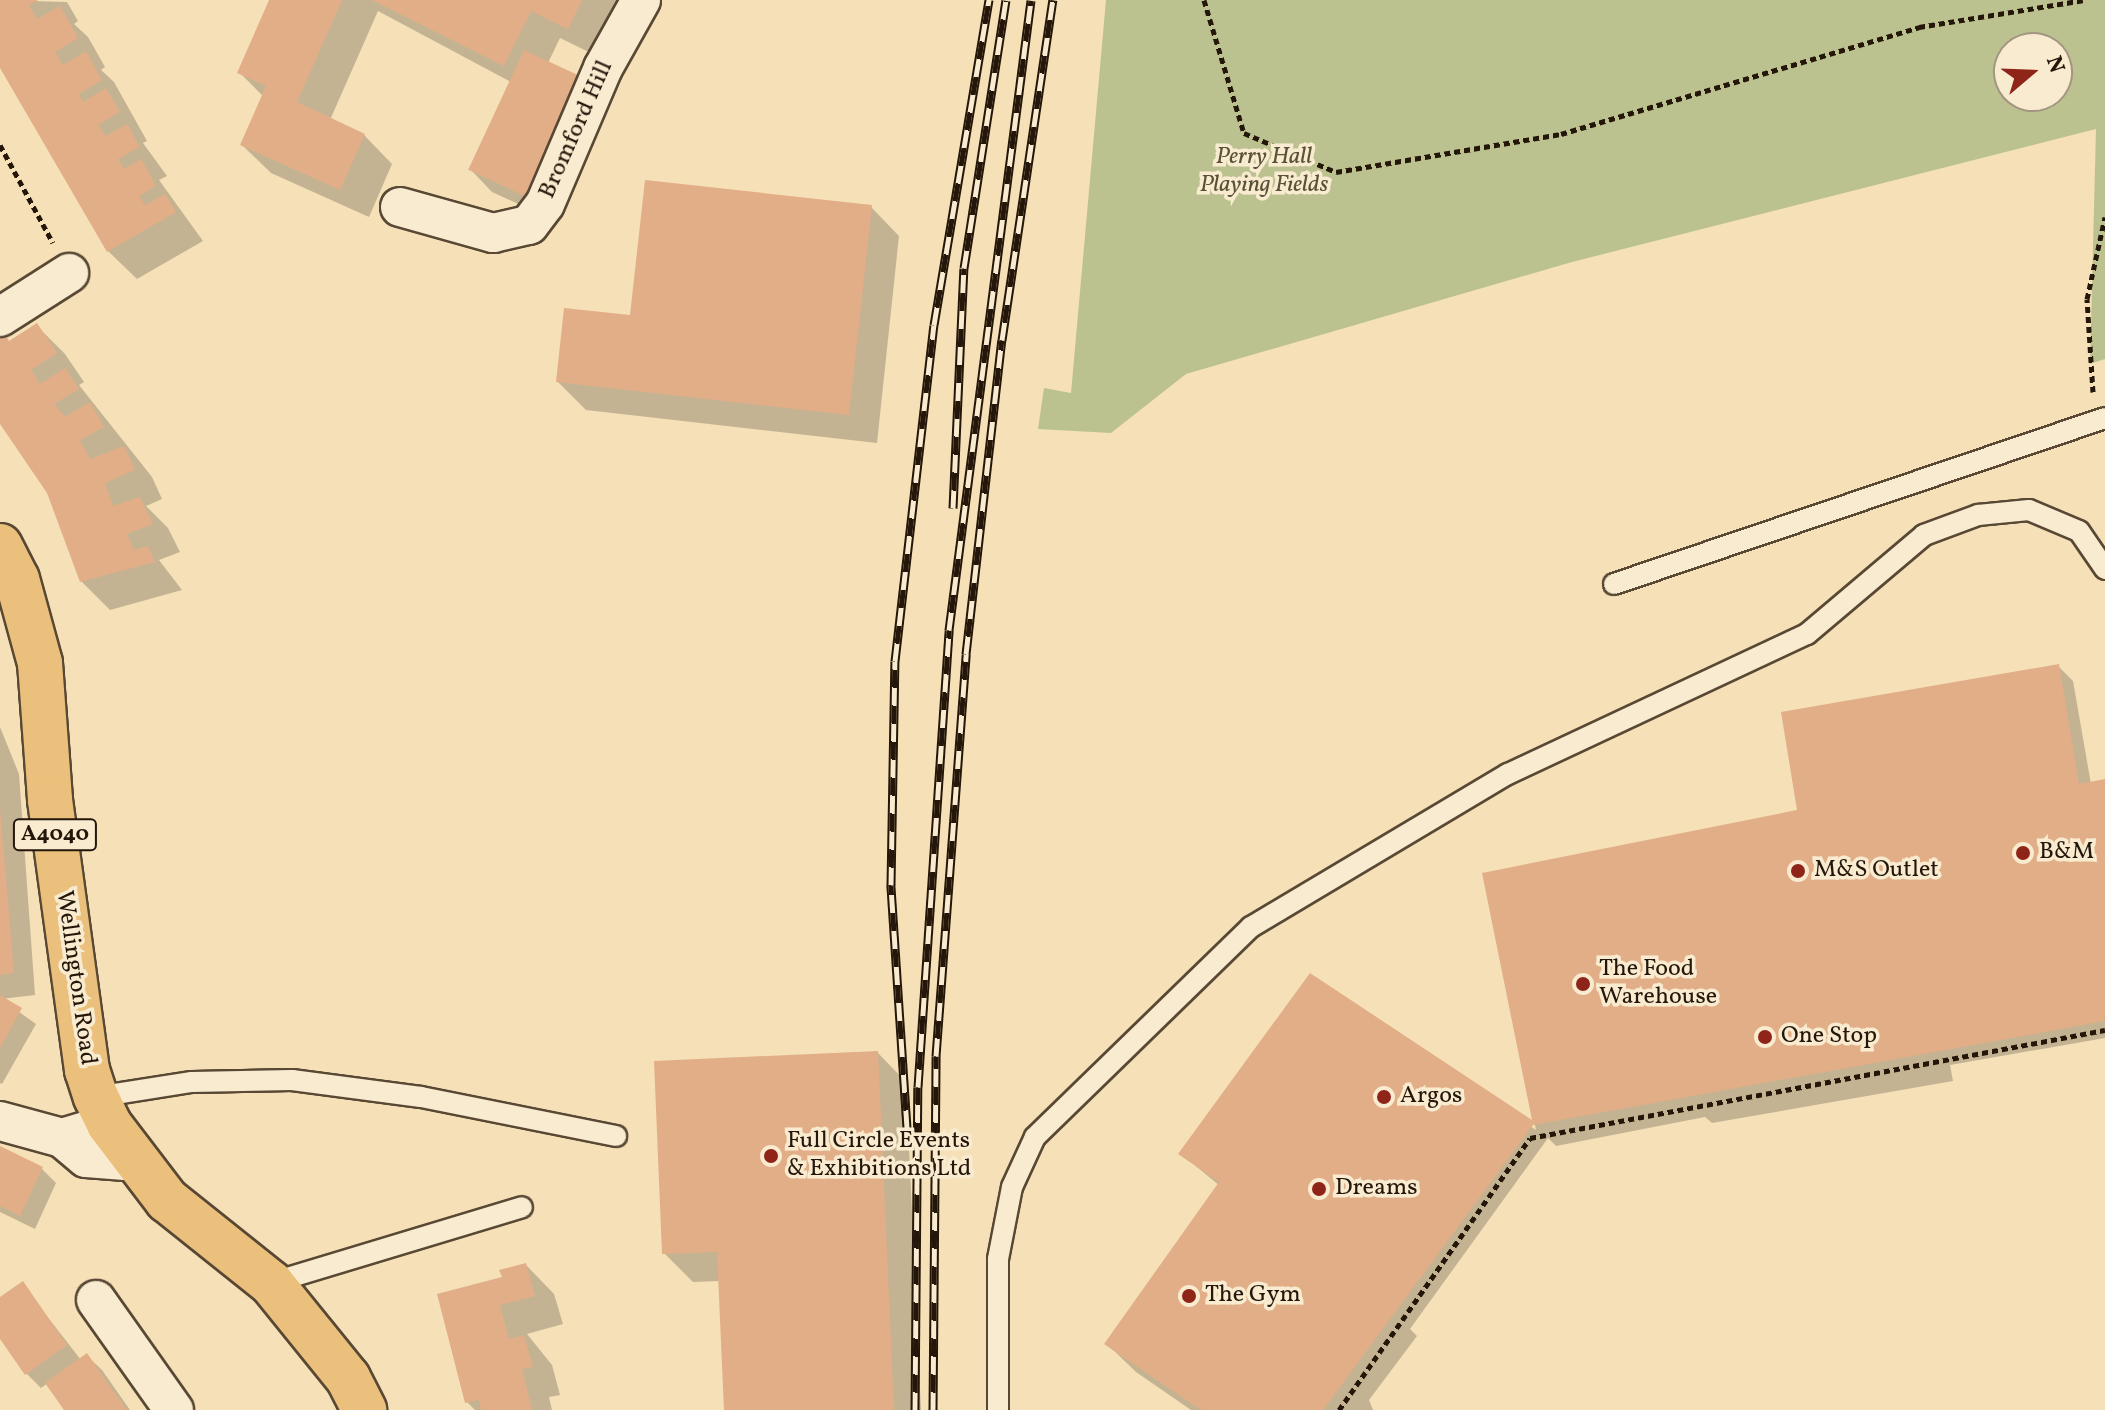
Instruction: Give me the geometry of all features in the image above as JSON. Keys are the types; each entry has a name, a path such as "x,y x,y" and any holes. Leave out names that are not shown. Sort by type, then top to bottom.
{"main road":[{"name":"Wellington Road","path":"0,546 17,579 40,663 50,800 87,1070 103,1111 167,1200 271,1283 348,1378 364,1410"}],"street":[{"name":"Bromford Hill","path":"400,207 493,233 529,225 545,204 603,68 641,0"},
{"path":"0,317 69,273"},
{"path":"62,1138 103,1111"},
{"path":"0,1121 62,1138 86,1158 138,1162"},
{"path":"96,1300 174,1410"}],"lane":[{"path":"1614,584 2100,420"},
{"path":"998,1410 998,1259 1012,1187 1035,1137 1251,927 1508,774 1807,634 1924,535 1978,515 2029,510 2079,531 2105,569"},
{"path":"103,1111 192,1082 292,1080 421,1097 616,1136"},
{"path":"271,1283 522,1207"}],"path":[{"path":"1204,0 1244,133 1336,172 1561,134 1919,27 2083,0"},
{"path":"0,145 69,273"},
{"path":"2100,420 2087,299 2099,234 2105,219"},
{"path":"1339,1410 1530,1138 2105,1030"}],"green space":[{"name":"Perry Hall Playing Fields","path":"1106,0 2105,0 2105,359 2090,364 2096,129 1572,262 1186,374 1111,433 1038,429 1044,388 1071,393"}],"building":[{"path":"0,0 38,0 29,5 37,19 60,6 78,38 55,52 63,65 86,51 102,80 79,94 83,102 106,88 120,112 98,125 106,136 127,124 140,147 118,159 124,169 141,159 156,186 139,196 145,205 165,194 176,212 107,252 0,68"},
{"path":"269,0 342,0 297,102 365,134 340,190 240,145 266,86 237,73"},
{"path":"372,0 582,0 568,29 531,11 504,66"},
{"path":"524,50 582,77 526,197 468,170"},
{"path":"645,180 872,205 849,415 556,382 564,308 630,315"},
{"path":"37,323 57,353 31,370 40,384 65,368 79,389 54,404 65,417 90,402 104,427 80,440 90,459 124,446 135,470 105,483 113,506 140,497 153,524 127,534 134,550 148,546 155,562 80,582 47,493 0,424 0,335 4,332 9,341"},
{"name":"One Stop","path":"2059,664 2079,784 2105,779 2105,1021 1533,1125 1323,1410 1201,1410 1104,1344 1219,1182 1178,1154 1310,973 1532,1120 1482,873 1797,810 1781,712"},
{"path":"0,809 14,973 0,975"},
{"path":"0,995 22,1008 0,1048"},
{"name":"Full Circle Events & Exhibitions Ltd","path":"878,1051 894,1410 724,1410 717,1252 662,1254 654,1061"},
{"path":"0,1146 43,1167 20,1216 0,1206"},
{"path":"526,1263 535,1296 500,1305 509,1339 524,1335 533,1367 522,1369 532,1410 481,1410 479,1400 465,1403 437,1294 502,1277 499,1270"},
{"path":"23,1281 67,1345 25,1375 0,1339 0,1297"},
{"path":"87,1353 127,1410 64,1410 45,1383"}],"railway":[{"path":"907,1128 891,885 895,661 934,325 989,0"},
{"path":"953,508 964,268 1006,0"},
{"path":"915,1410 918,1087 949,630 1031,0"},
{"path":"933,1410 936,1056 966,654 1002,340 1053,0"}],"place":[{"name":"B&M","path":"2023,853"},
{"name":"M&S Outlet","path":"1798,871"},
{"name":"The Food Warehouse","path":"1583,984"},
{"name":"One Stop","path":"1765,1037"},
{"name":"Argos","path":"1384,1097"},
{"name":"Full Circle Events & Exhibitions Ltd","path":"771,1156"},
{"name":"Dreams","path":"1319,1189"},
{"name":"The Gym","path":"1189,1296"}]}
